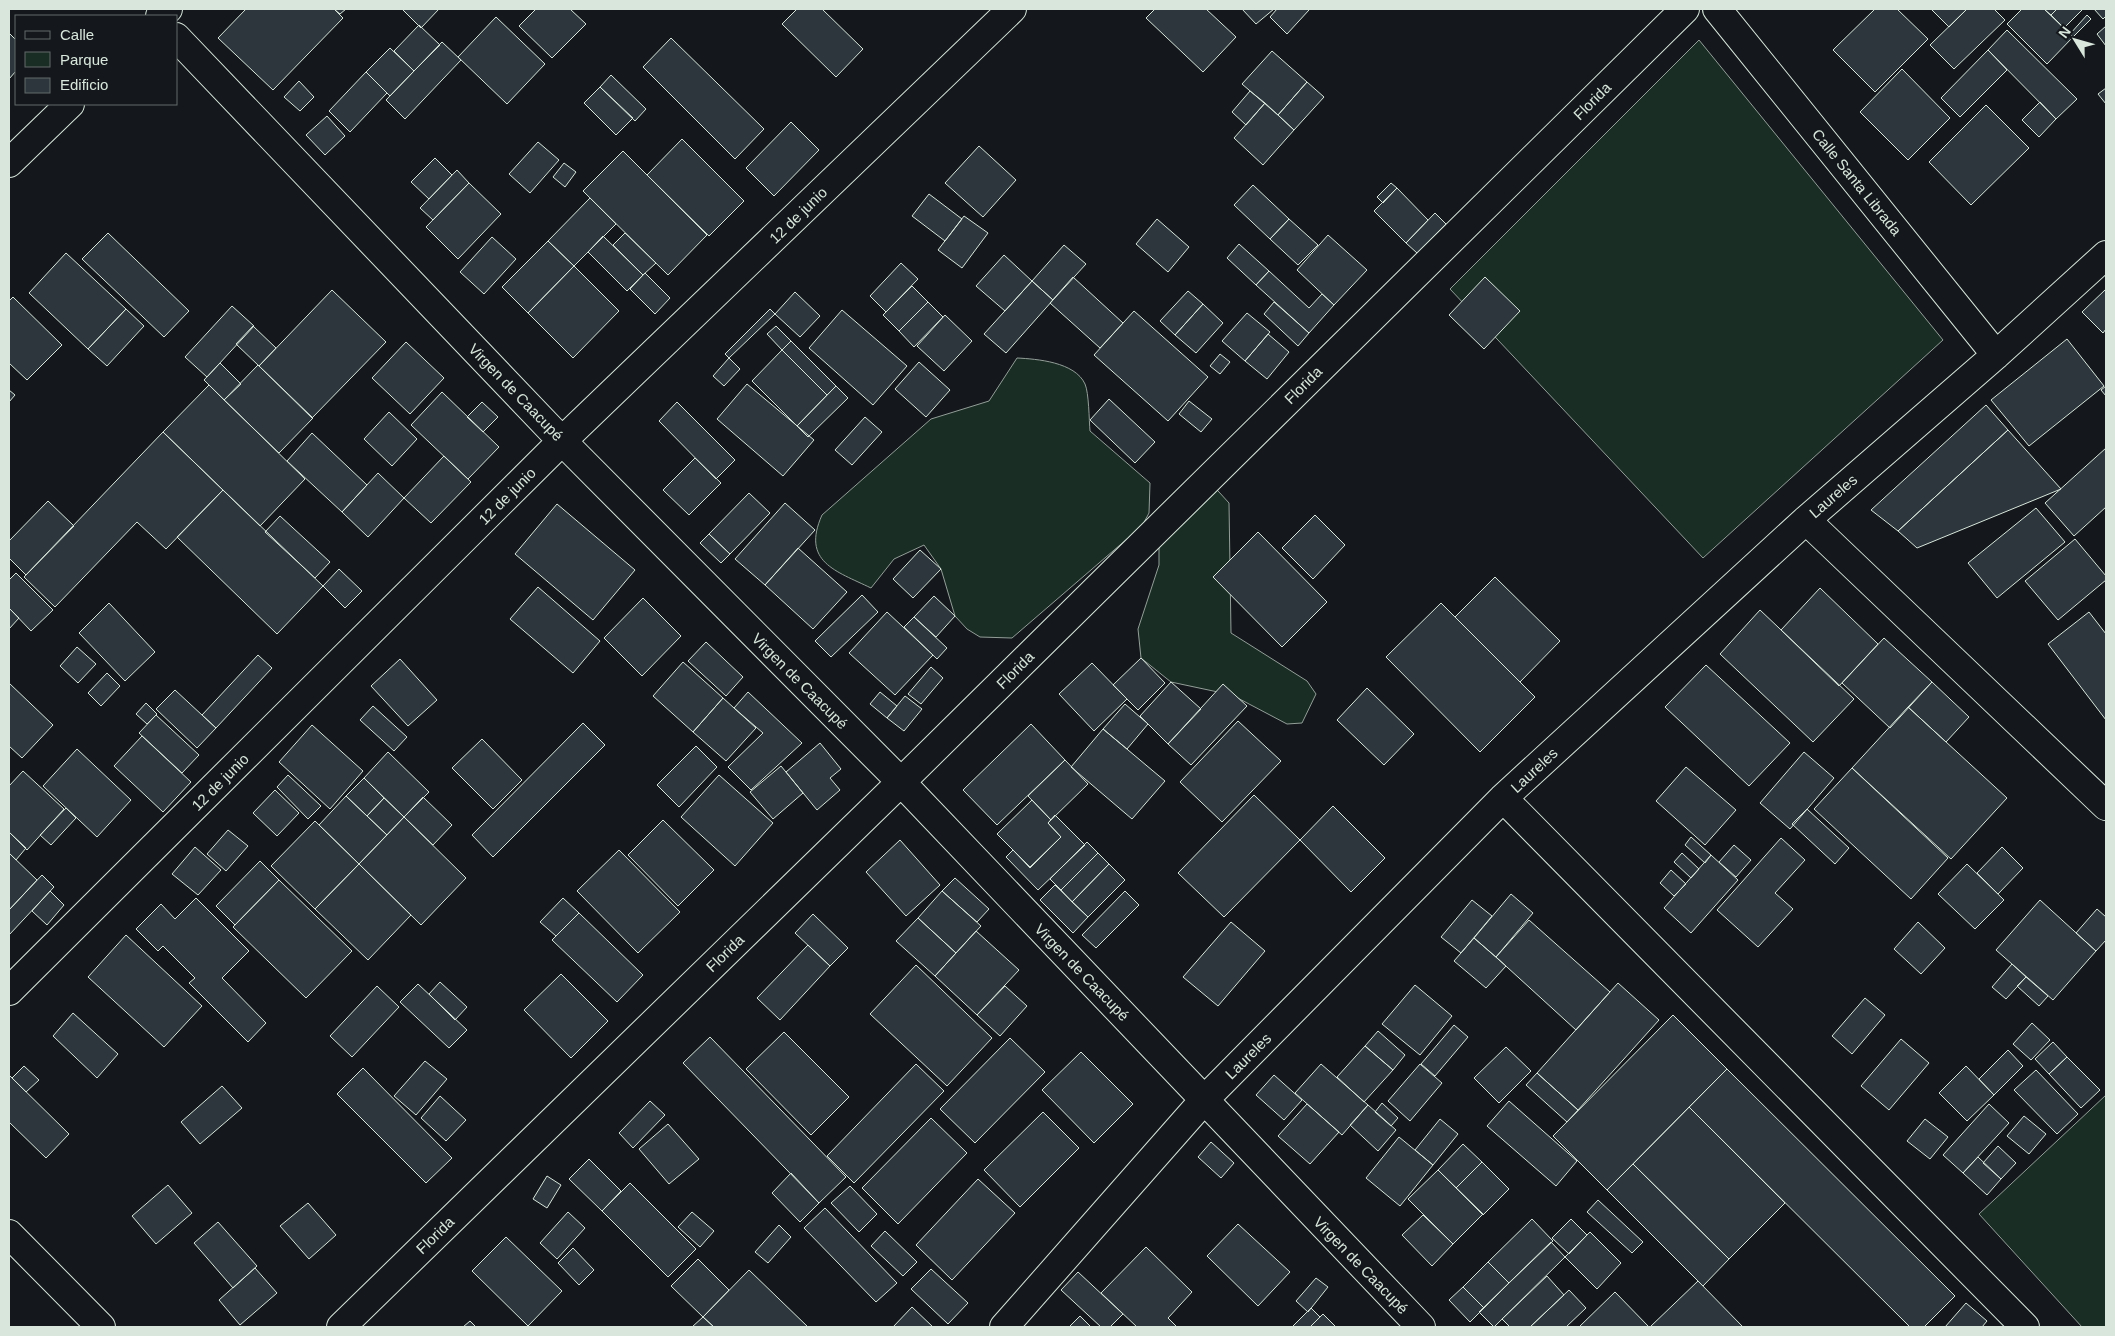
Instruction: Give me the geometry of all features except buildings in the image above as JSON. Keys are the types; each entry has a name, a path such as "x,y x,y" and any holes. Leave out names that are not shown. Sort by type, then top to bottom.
{"street":[{"name":"12 de junio","path":"9,991 562,441 1012,9"},
{"name":"Florida","path":"341,1327 901,782 1685,9"},
{"name":"Calle Santa Librada","path":"1717,9 1996,355"},
{"name":"Virgen de Caacupé","path":"178,39 562,441 901,782 1421,1327"},
{"path":"9,162 69,105"},
{"name":"Laureles","path":"1004,1327 1204,1100 1503,798 1806,520 1996,355 2106,255"},
{"path":"1806,520 2106,806"},
{"path":"1503,798 2025,1327"},
{"path":"9,1234 101,1327"}],"green space":[{"path":"1699,40 1943,340 1703,558 1450,289"},
{"path":"1017,358 1055,363 1073,371 1080,377 1085,384 1087,394 1090,431 1150,483 1149,513 1142,526 1012,638 980,637 967,629 955,616 941,569 924,545 894,559 871,588 835,570 826,563 819,554 816,544 817,531 822,515 931,419 989,401"},
{"path":"1209,481 1229,503 1231,633 1307,681 1316,694 1302,723 1287,724 1232,695 1171,682 1141,658 1138,629 1159,565 1159,512"},
{"path":"2106,1095 2106,1327 2082,1327 1979,1214"}]}
